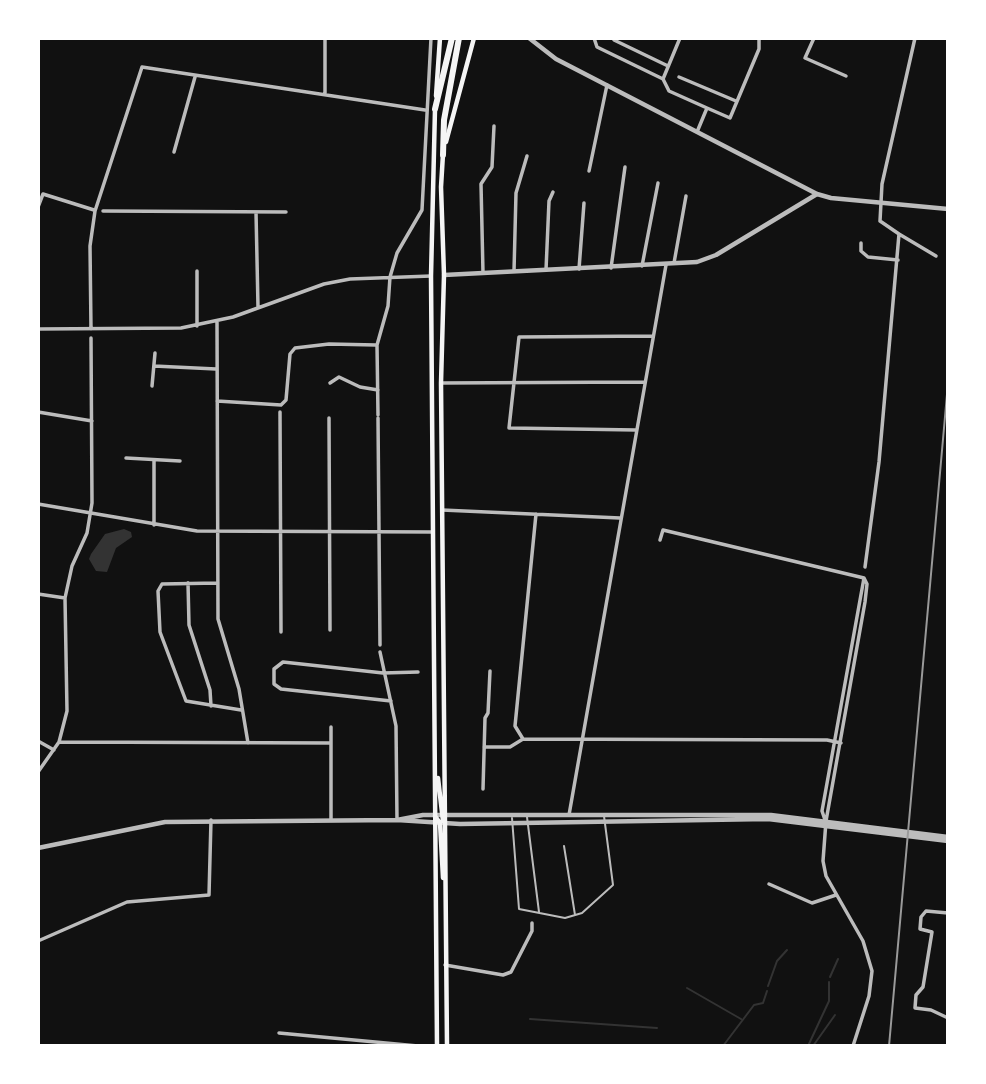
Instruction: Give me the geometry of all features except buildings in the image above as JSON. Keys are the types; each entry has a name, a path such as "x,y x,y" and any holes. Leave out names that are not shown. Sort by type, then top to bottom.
{"highway":[{"path":"435,109 452,38"},
{"path":"443,155 444,120 459,38"}],"main road":[{"path":"440,38 435,109 431,276 435,756 445,887 447,1045"},
{"path":"437,1045 444,275 441,187 443,155 474,38"}],"street":[{"path":"326,38 326,93"},
{"path":"380,645 377,345 388,306 390,277 397,253 422,210 425,110 431,38"},
{"path":"529,38 556,59 817,194 947,209"},
{"path":"594,38 597,47 663,79 668,91 730,118 759,48 759,38"},
{"path":"663,79 680,38"},
{"path":"814,38 805,58 846,76"},
{"path":"915,38 882,184 880,221 936,256"},
{"path":"614,40 668,66"},
{"path":"91,329 90,246 95,211 142,67 425,110"},
{"path":"174,152 195,76"},
{"path":"680,77 736,102"},
{"path":"589,171 607,85"},
{"path":"696,132 707,108"},
{"path":"483,273 481,184 492,167 494,126"},
{"path":"514,272 516,193 527,156"},
{"path":"611,268 625,167"},
{"path":"642,266 658,183"},
{"path":"546,270 549,201 553,192"},
{"path":"38,207 43,194 95,211"},
{"path":"444,275 696,262 716,255 817,194"},
{"path":"674,265 686,196"},
{"path":"579,269 584,203"},
{"path":"103,211 286,212"},
{"path":"256,212 258,308"},
{"path":"865,567 875,496 899,234"},
{"path":"861,243 861,251 868,257 898,260"},
{"path":"928,259 931,253"},
{"path":"568,819 666,265"},
{"path":"197,271 197,326"},
{"path":"38,329 197,326 217,322 324,284 431,276"},
{"path":"217,322 218,583 222,638 236,678 248,743"},
{"path":"636,430 509,428 519,337 653,336"},
{"path":"38,772 59,742 67,711 65,598 72,566 82,547 91,513 91,338"},
{"path":"217,401 281,405 286,400 290,354 295,348 329,344 377,345"},
{"path":"152,386 155,353"},
{"path":"154,366 216,369"},
{"path":"330,383 339,377 360,387 378,390"},
{"path":"441,383 644,382"},
{"path":"38,412 92,421"},
{"path":"279,412 281,632"},
{"path":"329,418 330,630"},
{"path":"126,458 180,461"},
{"path":"154,461 154,525"},
{"path":"38,504 154,525 218,533 435,532"},
{"path":"442,510 620,518"},
{"path":"523,739 516,726 536,514"},
{"path":"660,540 663,530 864,579 867,584 826,823 824,870 863,941 872,971 869,996 853,1045"},
{"path":"826,823 822,811 864,579"},
{"path":"218,583 166,583 159,588 160,632 184,698 190,704 242,710"},
{"path":"188,583 189,625 210,690 211,706"},
{"path":"38,594 65,598"},
{"path":"380,652 396,726 397,820"},
{"path":"391,701 281,689 274,684 274,669 283,662 383,673 418,672"},
{"path":"483,789 490,671"},
{"path":"331,727 331,820"},
{"path":"484,747 510,747 523,739 841,743"},
{"path":"38,741 54,750"},
{"path":"59,742 331,743"},
{"path":"397,820 440,816 512,820"},
{"path":"38,848 144,825 211,820 397,820 440,823 771,816 947,839"},
{"path":"38,941 127,902 209,895 212,889 211,820"},
{"path":"769,884 812,903 836,895"},
{"path":"947,914 926,911 921,917 920,929 932,932 923,987 916,995 915,1008 931,1010 947,1018"},
{"path":"445,965 503,975 511,972 532,931 532,923"},
{"path":"279,1033 418,1045"},
{"path":"330,1045 331,1037"}],"lane":[{"path":"512,820 519,909 565,918 576,916 612,885 605,818"},
{"path":"527,820 539,913"},
{"path":"564,846 576,916"}],"shaded area":[{"path":"124,529 131,532 132,537 116,548 107,572 96,571 89,559 91,554 105,534"}],"waterway":[{"path":"768,986 777,961 787,950"},
{"path":"830,977 838,959"},
{"path":"808,1046 829,1001 829,982"},
{"path":"687,988 741,1019"},
{"path":"723,1046 754,1005 763,1003 767,991"},
{"path":"813,1046 835,1015"},
{"path":"530,1019 657,1028"}],"tram line":[{"path":"889,1046 948,383"}]}
